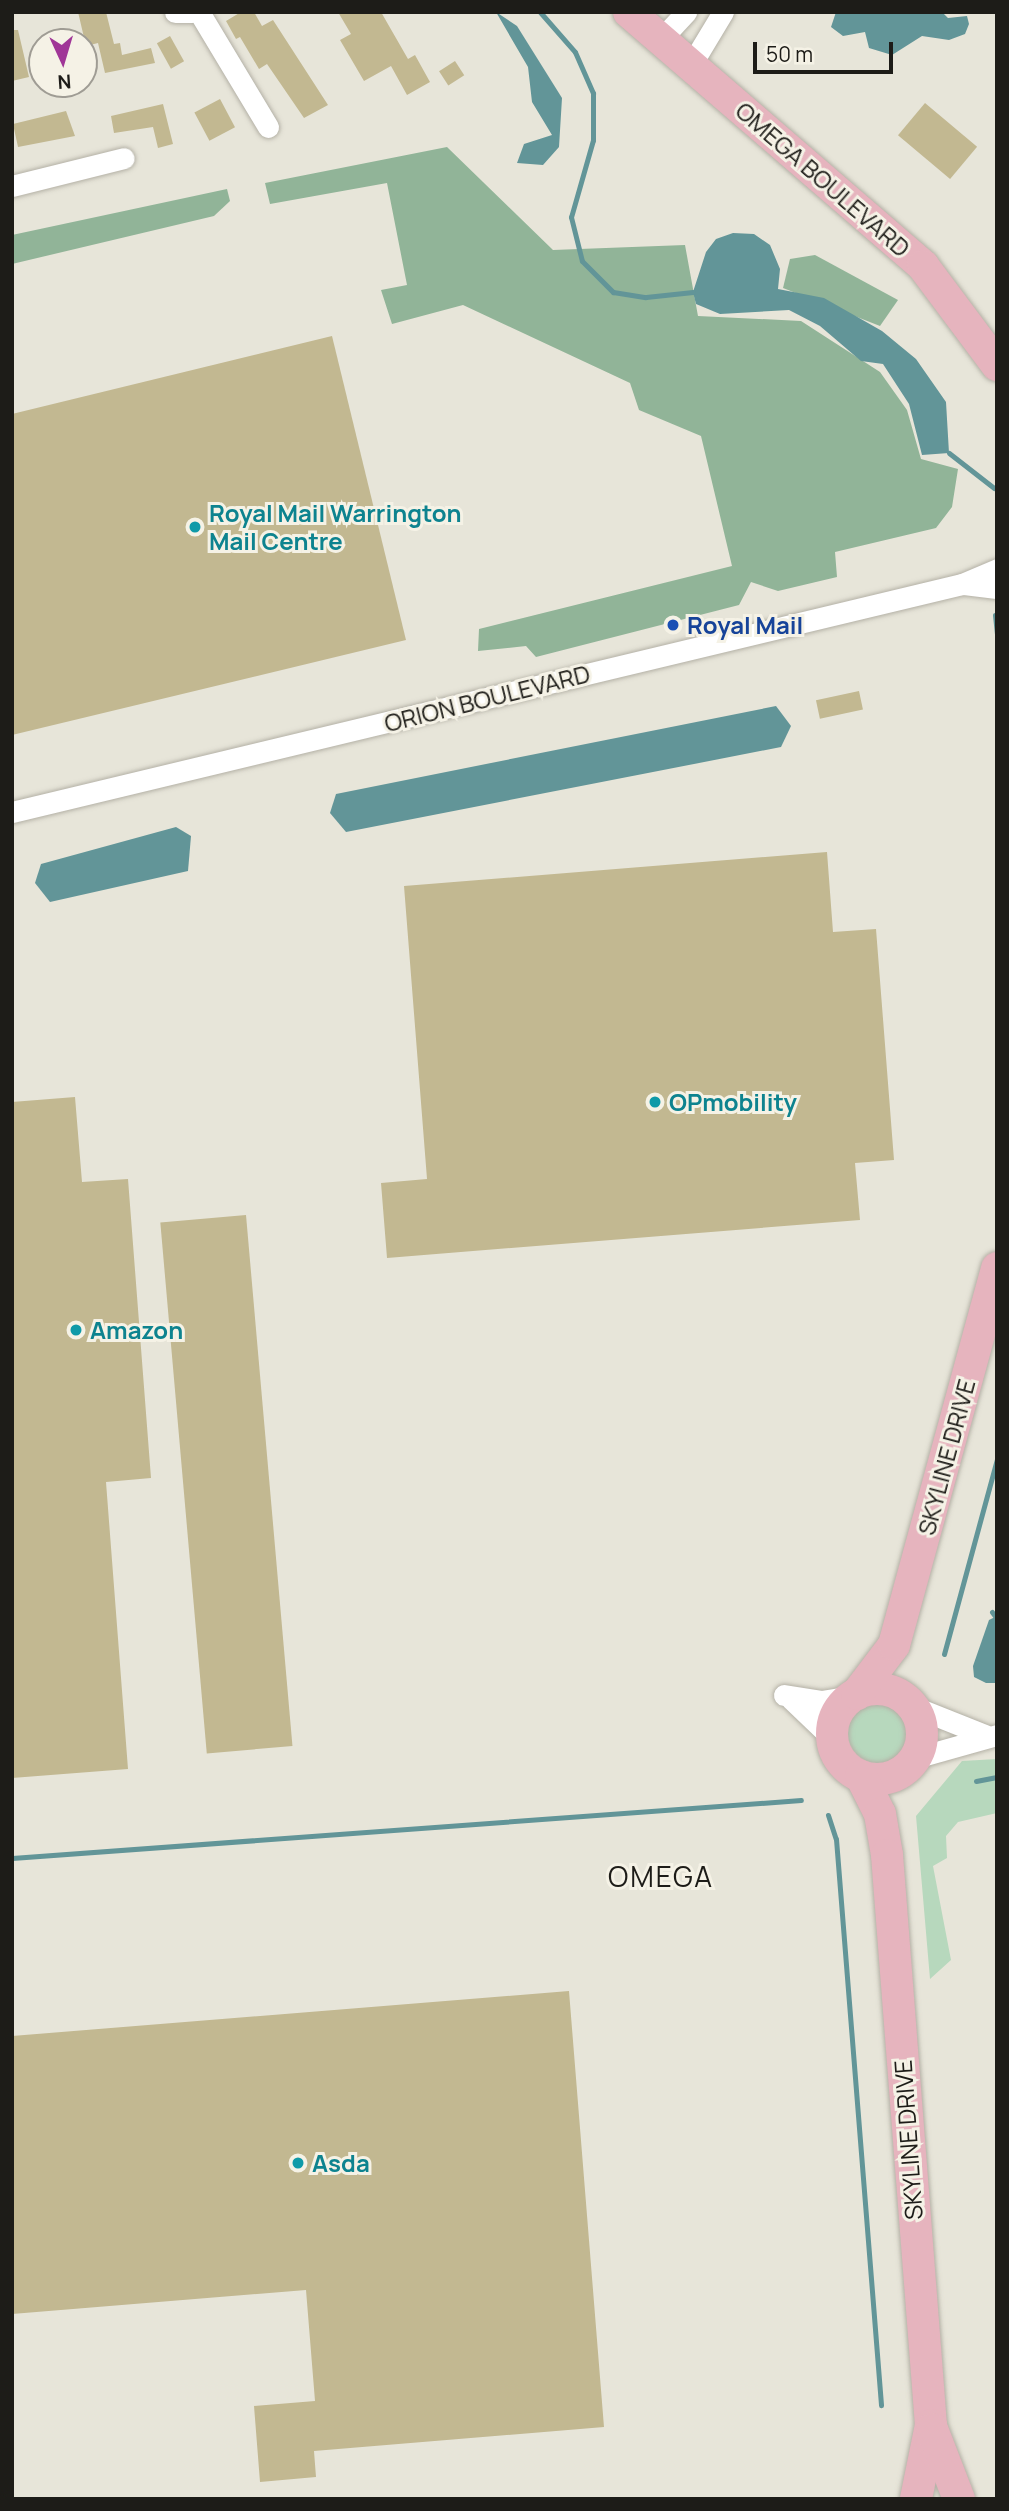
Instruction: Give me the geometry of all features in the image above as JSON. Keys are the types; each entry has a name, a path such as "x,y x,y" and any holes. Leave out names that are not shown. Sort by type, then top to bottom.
{"main road":[{"name":"OMEGA BOULEVARD","path":"629,12 923,266 997,365"},
{"name":"SKYLINE DRIVE","path":"856,1695 894,1645 997,1268"},
{"name":"SKYLINE DRIVE","path":"894,1645 909,1703"},
{"path":"880,1689 909,1703 922,1733 911,1764 884,1779 861,1776 841,1761 832,1738 836,1716 856,1695 880,1689"},
{"name":"SKYLINE DRIVE","path":"887,1855 911,1764"},
{"name":"SKYLINE DRIVE","path":"861,1776 880,1814 887,1855 931,2425 916,2499"},
{"name":"SKYLINE DRIVE","path":"931,2425 959,2499"}],"street":[{"path":"175,12 192,12"},
{"path":"199,12 268,127"},
{"path":"661,39 686,12"},
{"path":"691,65 723,12"},
{"path":"12,186 124,158"},
{"name":"ORION BOULEVARD","path":"12,812 962,584 997,569"},
{"name":"ORION BOULEVARD","path":"962,584 997,588"},
{"path":"832,1738 815,1716 784,1695 821,1701 856,1695"},
{"path":"909,1703 992,1735"},
{"path":"911,1764 992,1735"}],"green space":[{"path":"447,147 553,250 685,245 698,316 801,321 880,372 907,410 921,459 958,469 952,507 936,528 835,552 837,577 778,591 751,582 739,605 536,657 526,646 478,651 479,629 732,566 701,436 639,410 630,383 463,305 392,324 381,290 407,285 387,183 270,204 265,183"},
{"path":"227,189 230,201 214,216 12,264 12,235"},
{"path":"815,255 898,300 880,326 783,288 790,259"},
{"path":"878,1703 899,1712 908,1733 899,1754 878,1763 857,1754 848,1733 857,1712"},
{"path":"997,1759 997,1813 958,1822 946,1836 947,1858 933,1866 951,1960 930,1979 916,1816 962,1761"}],"water":[{"path":"496,12 517,26 562,98 559,147 543,165 517,163 524,144 552,135 532,102 528,67"},
{"path":"836,12 942,12 948,18 967,16 969,24 965,34 949,40 922,36 892,55 869,48 865,32 843,36 831,27"},
{"path":"733,233 754,234 770,245 780,269 778,289 824,298 882,331 916,359 946,402 949,453 922,455 909,404 883,364 861,361 820,326 789,310 720,314 696,304 693,292 706,252 716,239"},
{"path":"776,706 791,726 781,747 346,832 330,813 336,794"},
{"path":"176,827 191,836 188,871 50,902 35,883 41,864"},
{"path":"997,1616 997,1683 986,1683 974,1677 973,1666 989,1620"}],"building":[{"path":"78,12 106,12 114,44 120,43 122,55 151,48 155,63 105,73 98,43 98,28 82,28"},
{"path":"241,12 254,12 262,26 273,20 328,105 304,118 267,64 259,69 240,37 236,39 226,21"},
{"path":"338,12 381,12 408,59 415,55 430,82 407,95 391,66 364,81 340,40 351,34"},
{"path":"12,30 18,30 28,77 12,81"},
{"path":"170,36 184,61 171,69 157,43"},
{"path":"455,61 464,75 448,86 439,71"},
{"path":"220,99 235,127 209,141 194,113"},
{"path":"925,103 977,147 950,179 898,135"},
{"path":"163,104 173,144 158,148 153,127 114,133 111,116"},
{"path":"66,111 75,136 18,147 13,124"},
{"name":"Royal Mail Warrington Mail Centre","path":"332,336 406,640 12,735 12,414"},
{"path":"859,691 863,710 820,719 816,700"},
{"name":"OPmobility","path":"827,852 833,932 876,929 894,1160 855,1163 860,1220 387,1258 381,1183 427,1179 404,886"},
{"name":"Amazon","path":"75,1097 82,1182 128,1179 151,1478 106,1482 128,1769 12,1778 12,1102"},
{"path":"246,1215 292,1746 207,1753 160,1222"},
{"name":"Asda","path":"569,1991 604,2427 314,2451 316,2477 260,2482 254,2406 315,2401 306,2290 12,2314 12,2036"}],"waterway":[{"path":"540,12 575,52 593,93 593,140 571,217 582,261 613,292 646,297 693,292"},
{"path":"949,453 994,488"},
{"path":"995,615 997,635"},
{"path":"944,1654 997,1459"},
{"path":"992,1612 995,1616"},
{"path":"976,1781 997,1777"},
{"path":"12,1858 801,1800"},
{"path":"828,1815 836,1839 881,2405"}],"place":[{"name":"Royal Mail Warrington Mail Centre","path":"195,527"},
{"name":"Royal Mail","path":"673,625"},
{"name":"OPmobility","path":"655,1102"},
{"name":"Amazon","path":"76,1330"},
{"name":"Asda","path":"298,2163"}],"district":[{"name":"OMEGA","path":"661,1876"}]}
